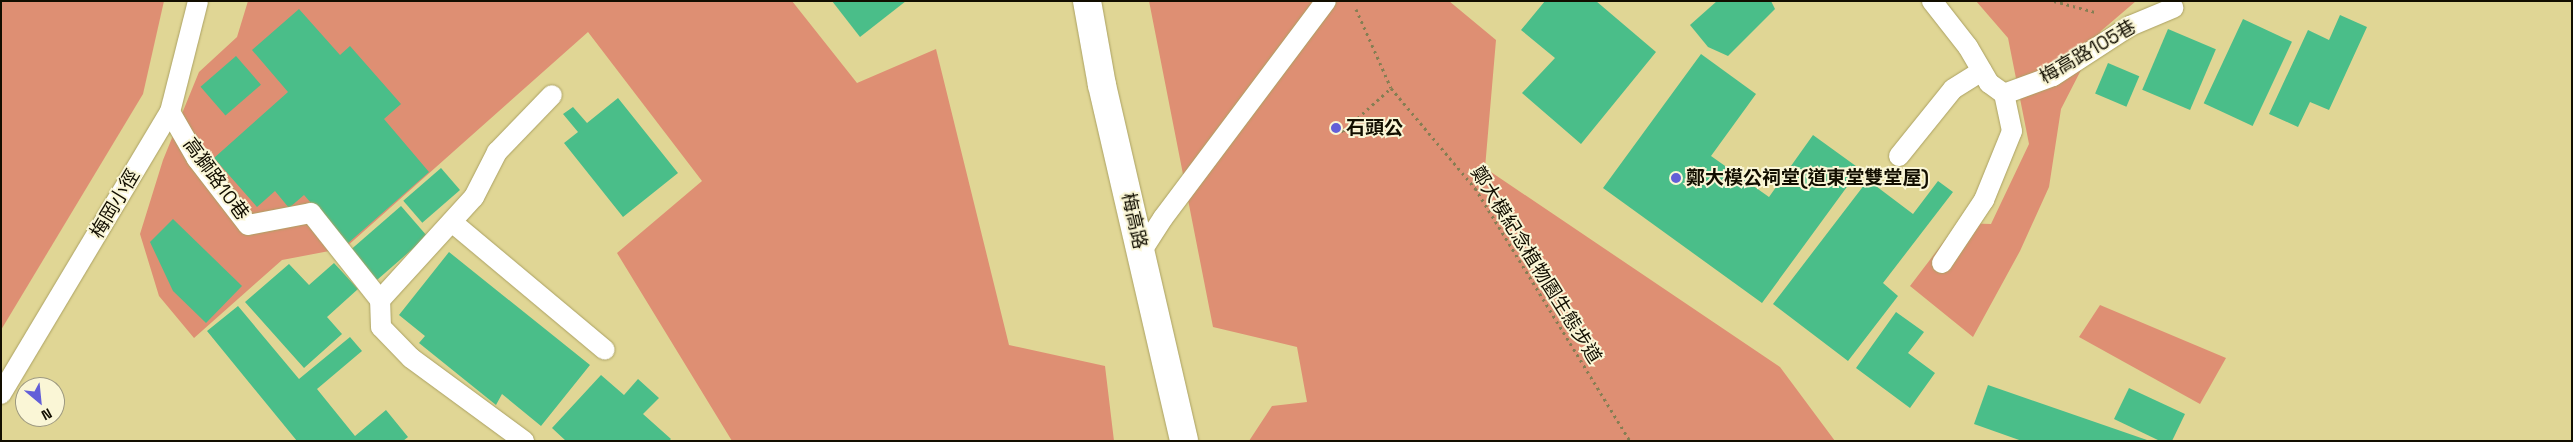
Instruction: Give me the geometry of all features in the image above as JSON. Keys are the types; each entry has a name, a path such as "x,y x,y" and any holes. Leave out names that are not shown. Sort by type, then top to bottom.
{"street":[{"name":"梅高路","path":"1087,1 1102,85 1184,441"}],"lane":[{"name":"梅岡小徑","path":"1,394 170,112 198,1"},
{"path":"1140,252 1163,218 1326,1"},
{"path":"1932,1 1968,47 1989,83 2004,94 2012,131 1984,200 1942,263"},
{"name":"梅高路105巷","path":"2004,94 2053,76 2130,26 2173,8"},
{"path":"1899,156 1953,89 1982,70"},
{"path":"524,441 411,358 381,326 380,300 474,196 496,152 552,95"},
{"name":"高獅路10巷","path":"170,112 197,159 248,225 312,213 380,300"},
{"path":"452,222 605,350"}],"path":[{"name":"鄭大模紀念植物園生態步道","path":"1353,1 1390,88 1475,188 1630,441"},
{"path":"1336,128 1343,131 1390,88"}],"shaded area":[{"path":"1,1 164,1 143,94 1,330"},
{"path":"248,1 792,1 857,83 936,49 1009,345 1105,366 1114,441 732,441 617,253 702,181 588,32 345,248 282,260 194,338 159,296 140,234 163,160 199,72 237,37"},
{"path":"1149,1 1449,1 1496,40 1485,168 1780,367 1835,441 1249,441 1272,406 1307,402 1297,347 1213,327"},
{"path":"1976,1 2136,1 2101,31 2061,109 2049,187 2020,251 1973,337 1910,286 1958,223 1991,224 2029,144 2008,38"},
{"path":"2100,305 2226,358 2200,404 2079,337"}],"building":[{"path":"832,1 906,1 860,37"},
{"path":"1545,1 1596,1 1656,52 1581,144 1522,93 1555,58 1521,30"},
{"path":"1717,1 1771,1 1775,9 1728,56 1708,47 1690,25"},
{"path":"299,9 340,55 350,46 401,104 384,119 429,172 347,244 304,195 289,208 275,191 257,207 214,158 288,92 252,50"},
{"path":"2340,15 2367,27 2329,110 2310,102 2298,127 2269,114 2308,30 2329,40"},
{"path":"2243,19 2292,42 2253,126 2204,103"},
{"path":"2168,29 2216,49 2190,110 2142,90"},
{"name":"鄭大模公祠堂(道東堂雙堂屋)","path":"1701,54 1756,94 1711,156 1769,197 1813,135 1860,169 1762,303 1603,188"},
{"path":"236,56 261,85 225,116 201,87"},
{"path":"2108,63 2139,76 2126,107 2095,93"},
{"path":"618,98 678,173 623,217 564,143 578,132 563,114 573,107 587,123"},
{"path":"441,168 460,190 422,223 403,201"},
{"path":"1868,180 1913,214 1938,181 1953,192 1883,283 1898,296 1848,361 1773,304"},
{"path":"401,206 427,236 377,280 350,250"},
{"path":"173,219 242,286 206,323 173,291 150,242"},
{"path":"449,252 590,365 541,426 502,394 496,405 419,343 425,336 399,315"},
{"path":"334,263 358,289 327,317 342,334 304,368 245,302 289,264 309,285"},
{"path":"238,306 299,379 350,337 362,351 317,389 355,436 386,410 408,437 403,441 297,441 207,331"},
{"path":"1896,312 1924,332 1908,353 1935,373 1910,408 1856,368"},
{"path":"601,375 624,395 638,379 659,398 643,414 671,439 669,441 566,441 552,428"},
{"path":"1988,385 2147,441 2022,441 1974,424"},
{"path":"2129,388 2185,414 2172,441 2160,441 2114,419"}],"place":[{"name":"石頭公","path":"1336,128"},
{"name":"鄭大模公祠堂(道東堂雙堂屋)","path":"1676,178"}]}
